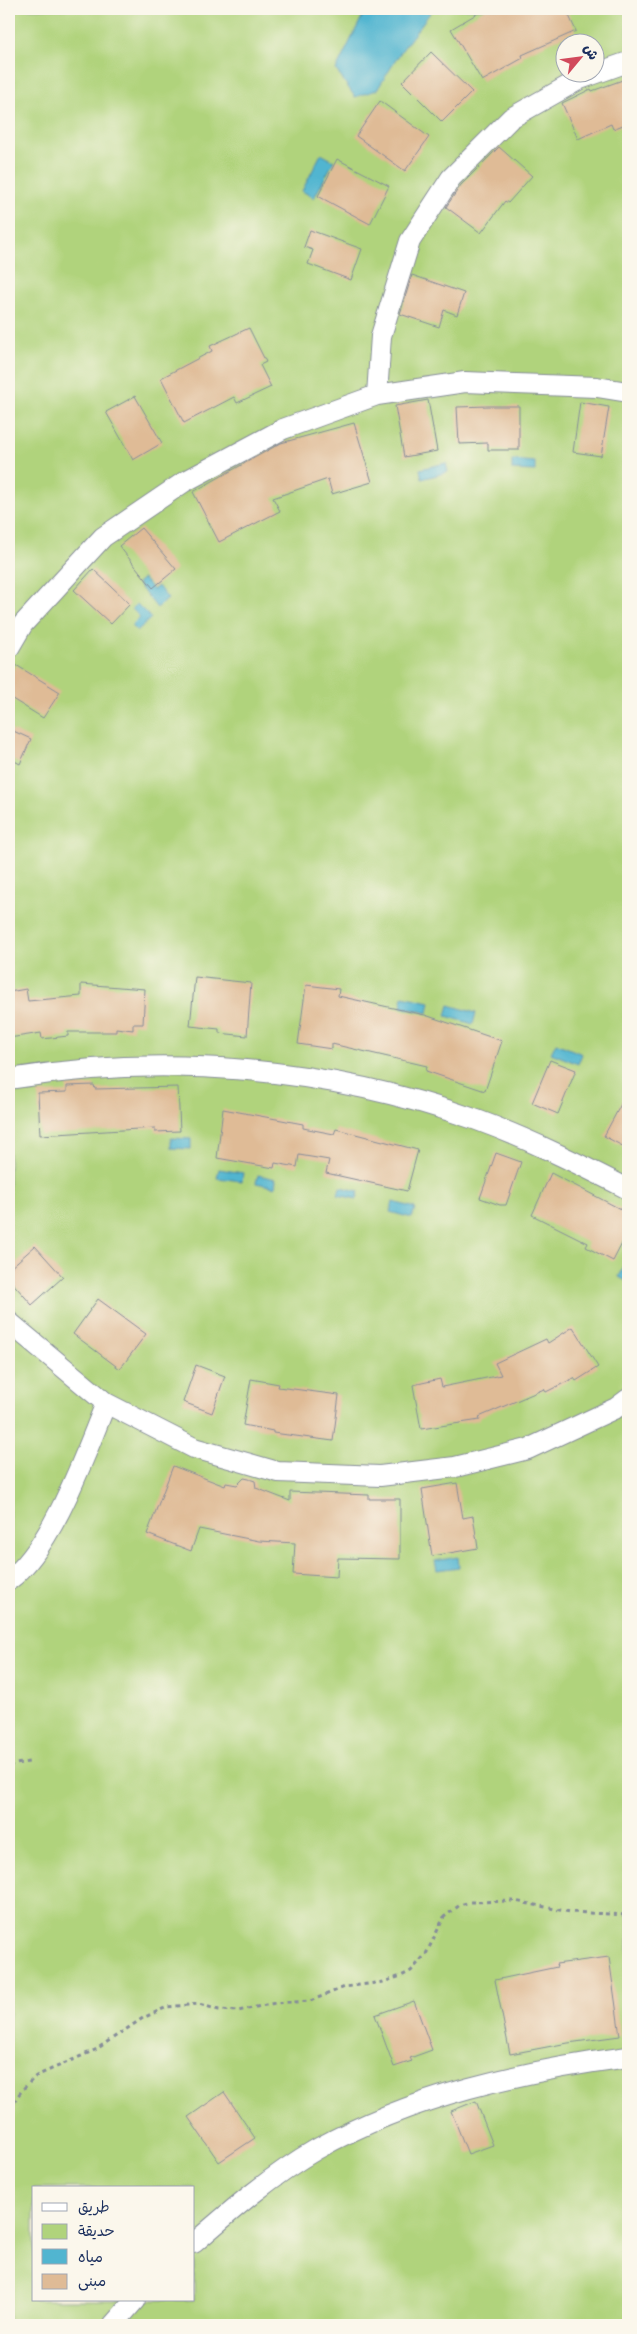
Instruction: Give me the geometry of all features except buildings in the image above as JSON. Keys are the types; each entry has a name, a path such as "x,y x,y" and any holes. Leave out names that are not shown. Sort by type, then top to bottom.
{"street":[{"path":"377,396 381,336 410,241 451,178 510,118 580,80 628,62"},
{"path":"9,648 23,624 103,537 184,482 283,429 377,396 465,382 597,387 628,392"},
{"path":"9,1079 64,1070 179,1065 274,1072 366,1088 477,1120 561,1155 628,1189"},
{"path":"9,1322 106,1403 194,1448 278,1472 380,1476 455,1467 528,1449 616,1408 628,1399"},
{"path":"9,1580 45,1538 79,1470 106,1403"},
{"path":"195,2242 257,2189 317,2150 384,2116 461,2090 550,2069 628,2057"},
{"path":"112,2325 133,2302"}],"path":[{"path":"9,1765 29,1762"},
{"path":"9,2108 23,2088 36,2076 95,2050 142,2018 167,2007 199,2004 219,2010 238,2011 275,2003 310,2001 345,1987 383,1982 401,1976 411,1971 426,1954 444,1917 460,1905 470,1902 515,1901 570,1912 628,1915"}],"green space":[{"path":"17,9 628,9 628,2325 9,2325 9,21"}],"water":[{"path":"364,9 433,9 402,50 377,90 355,97 336,70 362,17"},
{"path":"321,154 334,161 314,198 302,191"},
{"path":"512,460 535,462 535,471 512,470"},
{"path":"446,463 448,472 422,479 420,469"},
{"path":"143,578 153,590 158,586 168,599 157,608 137,583"},
{"path":"137,604 151,618 137,631 131,626 140,617 132,609"},
{"path":"403,996 430,1002 428,1013 401,1007"},
{"path":"449,1005 476,1013 473,1024 446,1016"},
{"path":"556,1043 582,1054 578,1064 551,1053"},
{"path":"171,1138 191,1139 191,1149 171,1148"},
{"path":"219,1169 243,1173 242,1181 217,1178"},
{"path":"258,1175 276,1179 275,1187 256,1183"},
{"path":"340,1187 359,1191 357,1199 338,1195"},
{"path":"393,1202 415,1208 412,1218 390,1212"},
{"path":"628,1259 628,1282 619,1277"},
{"path":"458,1557 459,1567 437,1570 435,1561"}]}
